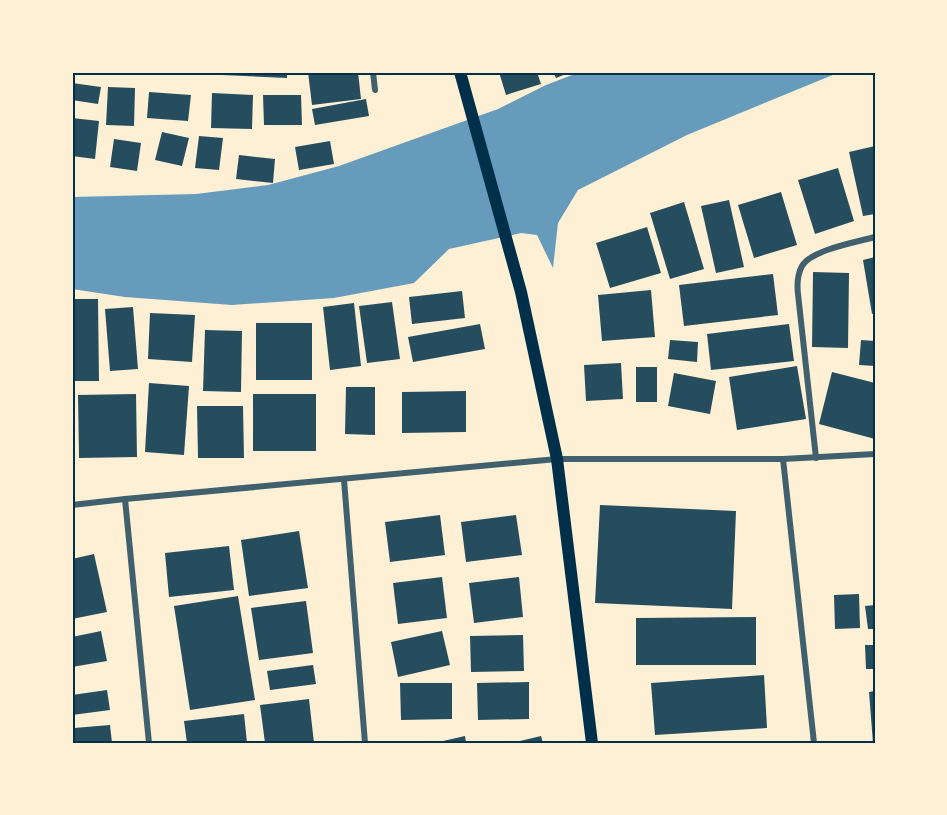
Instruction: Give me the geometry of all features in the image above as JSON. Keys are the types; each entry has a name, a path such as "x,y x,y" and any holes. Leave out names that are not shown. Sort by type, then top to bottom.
{"main road":[{"path":"460,72 521,292 557,459 592,743"}],"street":[{"path":"373,72 375,90"},
{"path":"816,458 798,294 799,273 802,264 820,253 875,237"},
{"path":"72,505 557,459 783,459 875,454"},
{"path":"783,459 814,743"},
{"path":"344,480 365,743"},
{"path":"125,499 149,743"}],"water":[{"path":"580,72 840,72 687,135 578,190 558,223 553,268 537,235 521,233 449,249 414,283 334,298 232,305 125,297 72,289 72,197 196,194 268,185 339,166 498,109 546,85"}],"building":[{"path":"222,72 287,72 287,78 222,75"},
{"path":"308,72 358,72 361,99 312,105"},
{"path":"499,72 537,72 541,84 506,95"},
{"path":"553,72 571,72 556,78"},
{"path":"72,83 101,87 98,104 72,100"},
{"path":"108,87 135,88 134,126 106,125"},
{"path":"149,92 191,95 188,121 147,118"},
{"path":"212,93 253,95 252,129 211,128"},
{"path":"263,95 301,95 302,125 264,125"},
{"path":"366,99 369,116 315,125 312,109"},
{"path":"72,118 99,121 95,159 72,156"},
{"path":"162,132 189,138 182,166 155,160"},
{"path":"199,136 223,138 219,170 195,168"},
{"path":"114,139 141,143 137,171 110,167"},
{"path":"330,141 334,164 299,170 295,147"},
{"path":"875,146 875,214 863,216 849,152"},
{"path":"239,155 275,159 273,183 236,179"},
{"path":"838,168 854,221 815,234 798,180"},
{"path":"781,192 797,245 754,258 738,205"},
{"path":"729,200 744,267 716,273 701,206"},
{"path":"684,202 704,269 670,279 650,213"},
{"path":"647,227 661,273 610,288 596,243"},
{"path":"875,257 875,313 872,314 863,260"},
{"path":"813,272 849,273 848,348 812,347"},
{"path":"773,274 778,315 684,326 679,285"},
{"path":"651,290 655,337 602,341 598,295"},
{"path":"462,291 465,318 412,324 409,297"},
{"path":"73,299 98,299 99,381 74,381"},
{"path":"392,302 400,359 367,363 359,306"},
{"path":"354,303 361,366 330,370 323,307"},
{"path":"133,307 138,369 110,371 105,309"},
{"path":"150,313 195,315 192,362 148,359"},
{"path":"256,323 312,323 312,380 256,380"},
{"path":"480,324 485,349 413,362 408,337"},
{"path":"789,324 794,361 711,370 707,334"},
{"path":"205,330 242,331 241,392 203,391"},
{"path":"670,340 698,342 697,362 668,359"},
{"path":"861,340 875,341 875,366 859,365"},
{"path":"621,363 623,399 586,401 584,365"},
{"path":"797,366 806,419 737,430 729,377"},
{"path":"636,367 657,367 657,402 636,402"},
{"path":"832,372 875,383 875,439 819,424"},
{"path":"674,373 716,381 710,414 668,406"},
{"path":"149,383 189,386 184,455 145,452"},
{"path":"346,387 375,387 375,435 345,434"},
{"path":"466,391 466,432 402,433 402,392"},
{"path":"136,394 137,457 79,458 78,395"},
{"path":"253,394 316,394 316,451 253,451"},
{"path":"197,406 243,406 244,458 198,458"},
{"path":"600,505 736,511 732,609 595,603"},
{"path":"440,515 445,555 390,562 385,522"},
{"path":"516,515 522,555 466,562 461,522"},
{"path":"299,531 308,588 249,596 241,540"},
{"path":"229,546 234,590 169,597 165,553"},
{"path":"94,554 107,612 72,619 72,559"},
{"path":"442,577 447,618 398,624 393,583"},
{"path":"519,577 523,617 474,623 469,583"},
{"path":"859,594 860,628 835,629 834,595"},
{"path":"238,596 255,700 190,710 174,606"},
{"path":"306,601 313,653 259,660 251,608"},
{"path":"875,605 875,629 868,629 865,606"},
{"path":"756,617 756,665 636,665 636,618"},
{"path":"101,631 107,661 72,667 72,637"},
{"path":"442,631 450,665 398,677 391,642"},
{"path":"523,635 524,671 471,672 470,636"},
{"path":"865,645 875,645 875,669 866,669"},
{"path":"313,665 316,684 270,690 267,671"},
{"path":"764,675 767,728 655,735 651,683"},
{"path":"529,682 529,719 478,720 477,683"},
{"path":"400,683 452,683 452,719 401,720"},
{"path":"107,690 110,710 72,715 72,695"},
{"path":"875,691 875,743 873,743 869,692"},
{"path":"309,699 314,743 265,743 260,705"},
{"path":"244,714 247,743 187,743 184,721"},
{"path":"110,725 112,743 75,743 74,728"},
{"path":"465,736 466,743 444,743 443,741"},
{"path":"541,736 543,743 520,743 520,741"}]}
